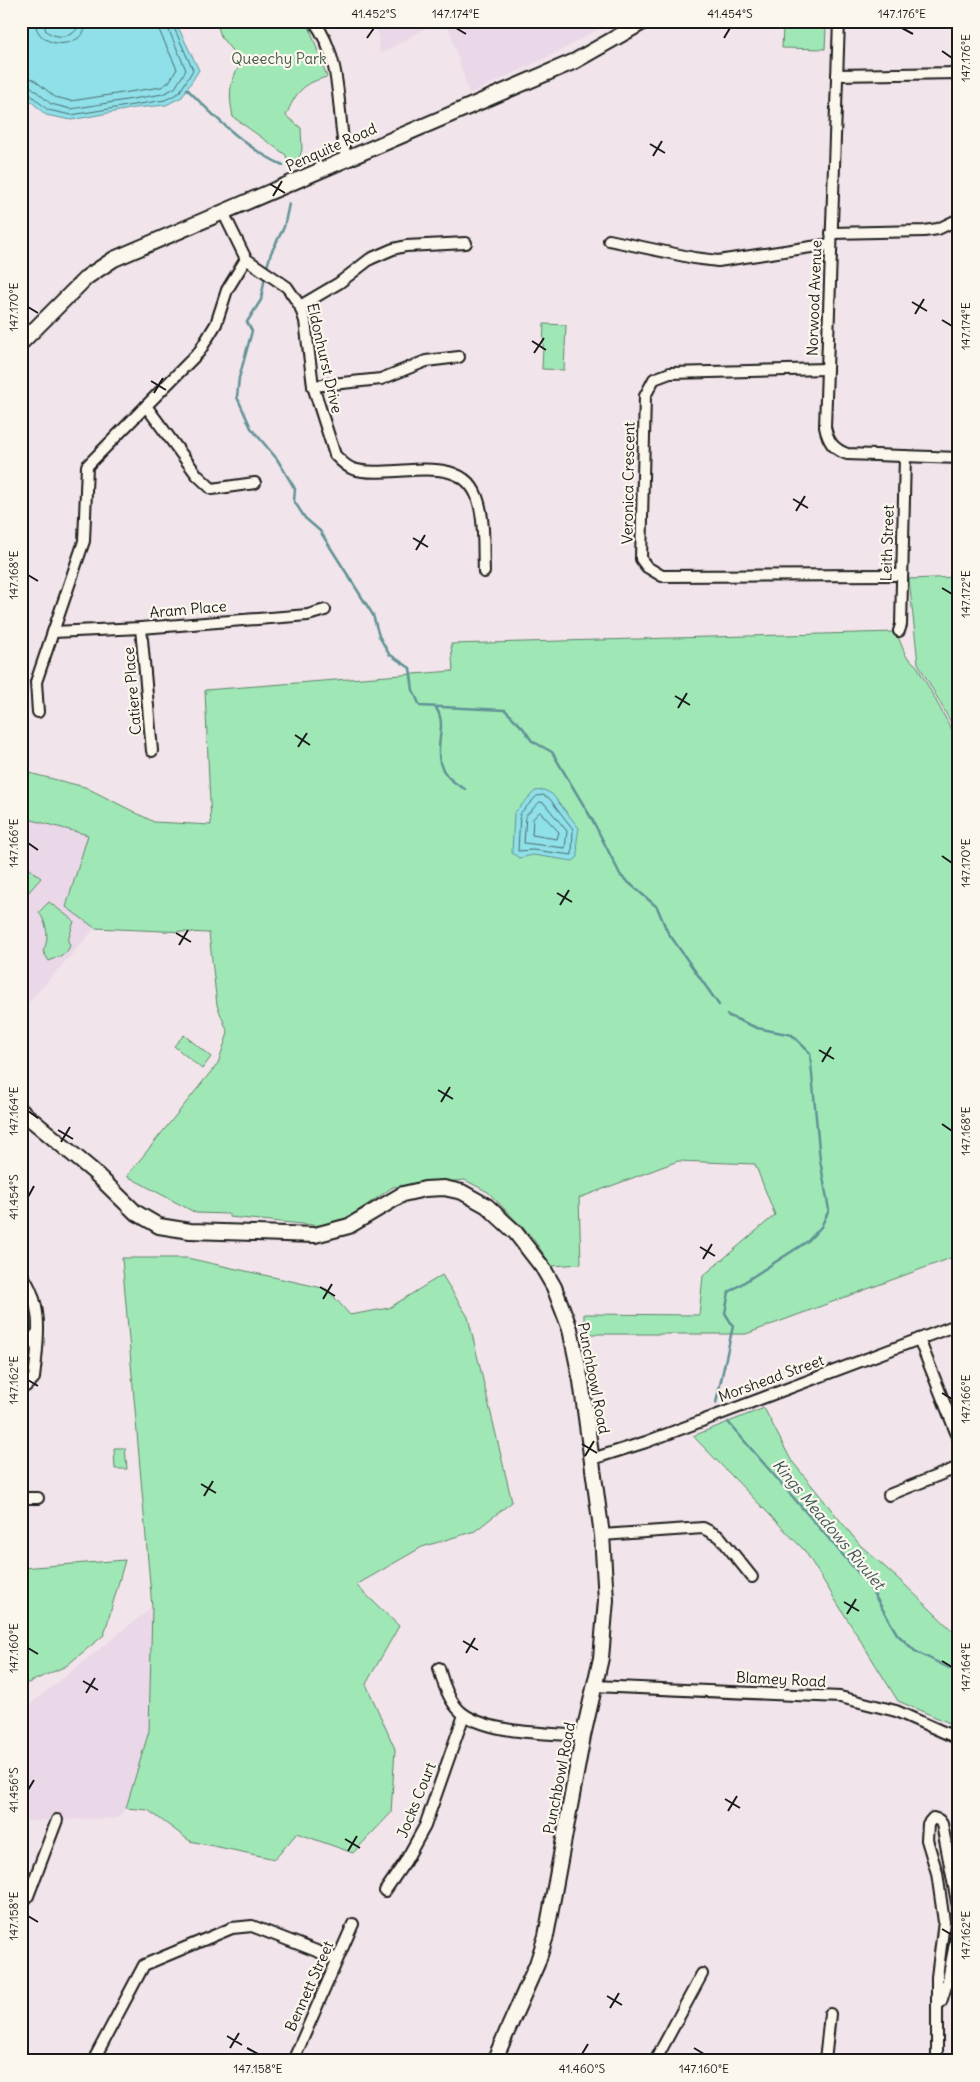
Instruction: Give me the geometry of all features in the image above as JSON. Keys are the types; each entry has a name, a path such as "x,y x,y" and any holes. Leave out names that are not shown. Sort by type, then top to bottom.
{"street":[{"path":"314,21 327,43 335,70 338,84 341,135 346,158"},
{"name":"Penquite Road","path":"21,343 100,266 346,158 575,62 645,21"},
{"name":"Norwood Avenue","path":"839,21 825,427 827,437 832,445 847,454 959,458"},
{"path":"837,75 959,73"},
{"name":"Eldonhurst Drive","path":"223,212 246,259 287,287 300,306 305,321 313,386 335,455 342,463 361,470 443,471 454,474 471,486 479,503 484,572"},
{"path":"831,233 924,231 938,228 959,219"},
{"path":"610,240 694,258 718,261 818,244 831,244"},
{"path":"300,306 339,283 370,259 393,248 466,244"},
{"path":"38,712 36,682 84,541 87,466 190,363 204,345 216,324 227,290 246,259"},
{"path":"313,386 381,379 426,361 460,357"},
{"name":"Veronica Crescent","path":"827,369 670,373 654,379 645,396 641,559 647,567 662,576 835,573 900,575"},
{"path":"146,406 198,475 212,489 254,483"},
{"name":"Leith Street","path":"899,631 901,625 900,575 905,456"},
{"name":"Aram Place","path":"52,632 141,628 308,614 326,610"},
{"name":"Catiere Place","path":"141,628 152,751"},
{"name":"Punchbowl Road","path":"21,1111 93,1171 134,1212 151,1222 178,1230 315,1235 349,1226 392,1200 414,1191 444,1188 462,1192 478,1200 501,1218 527,1245 554,1287 570,1329 592,1459 602,1535 606,1617 604,1640 583,1736 544,1941 537,1964 494,2061"},
{"path":"21,1273 37,1306 39,1316 36,1334 34,1378 26,1386 21,1385"},
{"name":"Morshead Street","path":"592,1459 646,1442 959,1324"},
{"path":"21,1354 36,1334"},
{"path":"919,1339 959,1440"},
{"path":"890,1496 959,1467"},
{"path":"21,1498 38,1498"},
{"path":"602,1535 702,1528 720,1538 752,1577"},
{"path":"439,1668 444,1686 464,1715 521,1732 583,1736"},
{"name":"Blamey Road","path":"594,1686 840,1697 896,1711 959,1739"},
{"name":"Jocks Court","path":"385,1891 405,1862 425,1826 464,1715"},
{"path":"937,2061 939,2010 937,1977 944,1922 937,1873 927,1840 928,1824 933,1818 939,1820 942,1824 959,1912"},
{"path":"21,1905 28,1896 57,1820"},
{"path":"939,2010 948,1980 959,1922"},
{"name":"Bennett Street","path":"293,2061 353,1924"},
{"path":"93,2061 140,1971 150,1961 232,1928 245,1926 252,1926 337,1959"},
{"path":"655,2061 702,1974"},
{"path":"825,2061 830,2014"}],"shaded area":[{"path":"376,21 438,21 380,54"},
{"path":"447,21 612,21 556,53 469,94"},
{"path":"21,817 88,835 67,907 95,928 21,1011"},
{"path":"152,1607 149,1731 126,1808 117,1818 21,1821 21,1712"},
{"path":"959,1986 959,2061 952,2061 955,1987"}],"green space":[{"name":"Queechy Park","path":"203,21 302,21 310,29 327,77 312,82 301,90 286,116 301,128 302,149 298,163 292,165 288,163 286,155 233,117 231,102 232,82 242,63 221,37 218,26"},
{"path":"783,26 826,27 825,49 782,48"},
{"path":"544,324 566,325 564,370 542,369"},
{"path":"959,577 959,737 918,663 909,579"},
{"path":"896,632 906,656 917,666 959,743 959,1255 746,1334 584,1334 584,1314 699,1315 703,1276 775,1215 755,1164 678,1161 579,1198 581,1264 552,1266 531,1236 488,1192 465,1180 393,1187 334,1227 229,1217 229,1214 196,1213 127,1176 218,1063 228,1033 217,1005 209,933 95,928 66,907 88,835 21,817 21,771 85,787 154,822 211,825 205,690 453,671 451,644"},
{"path":"21,862 41,878 27,894 21,888"},
{"path":"49,902 74,921 68,941 70,946 66,953 49,961 43,951 47,932 39,912"},
{"path":"184,1035 211,1057 202,1069 174,1046"},
{"path":"122,1258 187,1258 327,1289 350,1315 389,1308 442,1275 468,1317 512,1502 475,1531 422,1547 356,1585 399,1626 366,1684 395,1749 391,1813 353,1853 297,1833 275,1859 190,1841 148,1810 126,1808 149,1731 152,1607"},
{"path":"764,1408 791,1460 860,1545 959,1637 959,1727 898,1701 805,1551 693,1436"},
{"path":"114,1448 125,1448 127,1469 115,1469"},
{"path":"125,1560 104,1635 66,1666 28,1683 21,1683 21,1568"}],"water":[{"path":"21,21 51,21 56,25 72,21 175,21 199,70 182,97 166,105 135,108 71,120 46,115 22,93"},
{"path":"544,790 552,794 579,828 577,840 578,857 573,861 533,855 519,858 512,853 514,813 535,791"}],"waterway":[{"name":"Kings Meadows Rivulet","path":"187,89 244,141 283,165"},
{"name":"Kings Meadows Rivulet","path":"266,270 271,253 284,227 289,204"},
{"name":"Kings Meadows Rivulet","path":"265,276 261,300 247,322 252,331 239,378 237,397 251,428 277,459 295,489 294,501 305,518 320,531 373,615 379,636 389,654 410,668 413,690 420,706 505,710 523,728 532,741 552,752 593,821 621,876 657,907 667,931 719,1005"},
{"path":"436,708 440,717 441,727 439,759 443,769 451,779 465,789"},
{"name":"Kings Meadows Rivulet","path":"716,1403 733,1326 725,1313 729,1292 808,1241 821,1227 829,1210 820,1160 810,1053 792,1035 757,1028 727,1015"},
{"name":"Kings Meadows Rivulet","path":"728,1422 868,1584 897,1634 915,1651 959,1673"}]}
